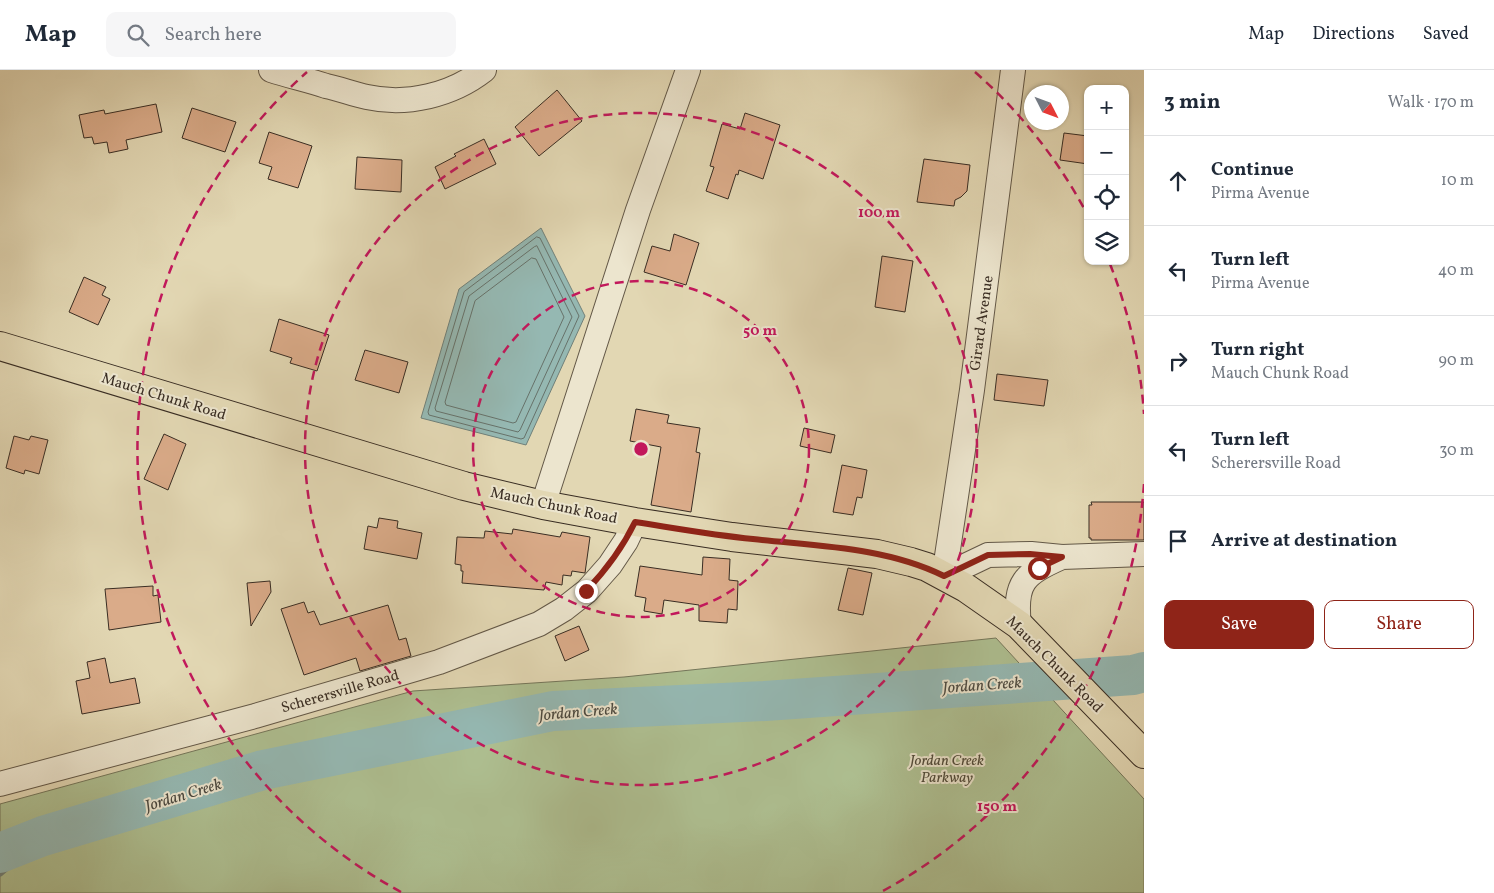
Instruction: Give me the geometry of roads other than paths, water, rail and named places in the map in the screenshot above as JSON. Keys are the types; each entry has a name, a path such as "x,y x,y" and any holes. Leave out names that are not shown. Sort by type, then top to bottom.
{"main road":[{"name":"Mauch Chunk Road","path":"0,346 455,483 543,505 732,537 878,554 911,562 944,576 984,600 1019,625 1136,745"}],"street":[{"path":"271,70 369,97 394,100 424,97 448,90 484,70"},
{"path":"543,505 638,210 688,70"},
{"name":"Girard Avenue","path":"944,576 973,381 1013,70"},
{"name":"Scherersville Road","path":"0,784 255,716 439,662 539,624 564,609 586,591 610,564 626,541 635,522"},
{"path":"944,576 988,555 1030,554 1062,557 1144,554"},
{"path":"1019,625 1016,604 1019,590 1028,577 1039,568 1062,557"}],"water":[{"path":"541,228 585,316 526,445 421,418 459,289"}],"waterway":[{"name":"Jordan Creek","path":"0,853 43,836 263,770 553,711 765,701 1133,675 1144,672"},
{"path":"0,873 43,836"}],"park label":[{"name":"Jordan Creek Parkway","path":"947,768"}]}
